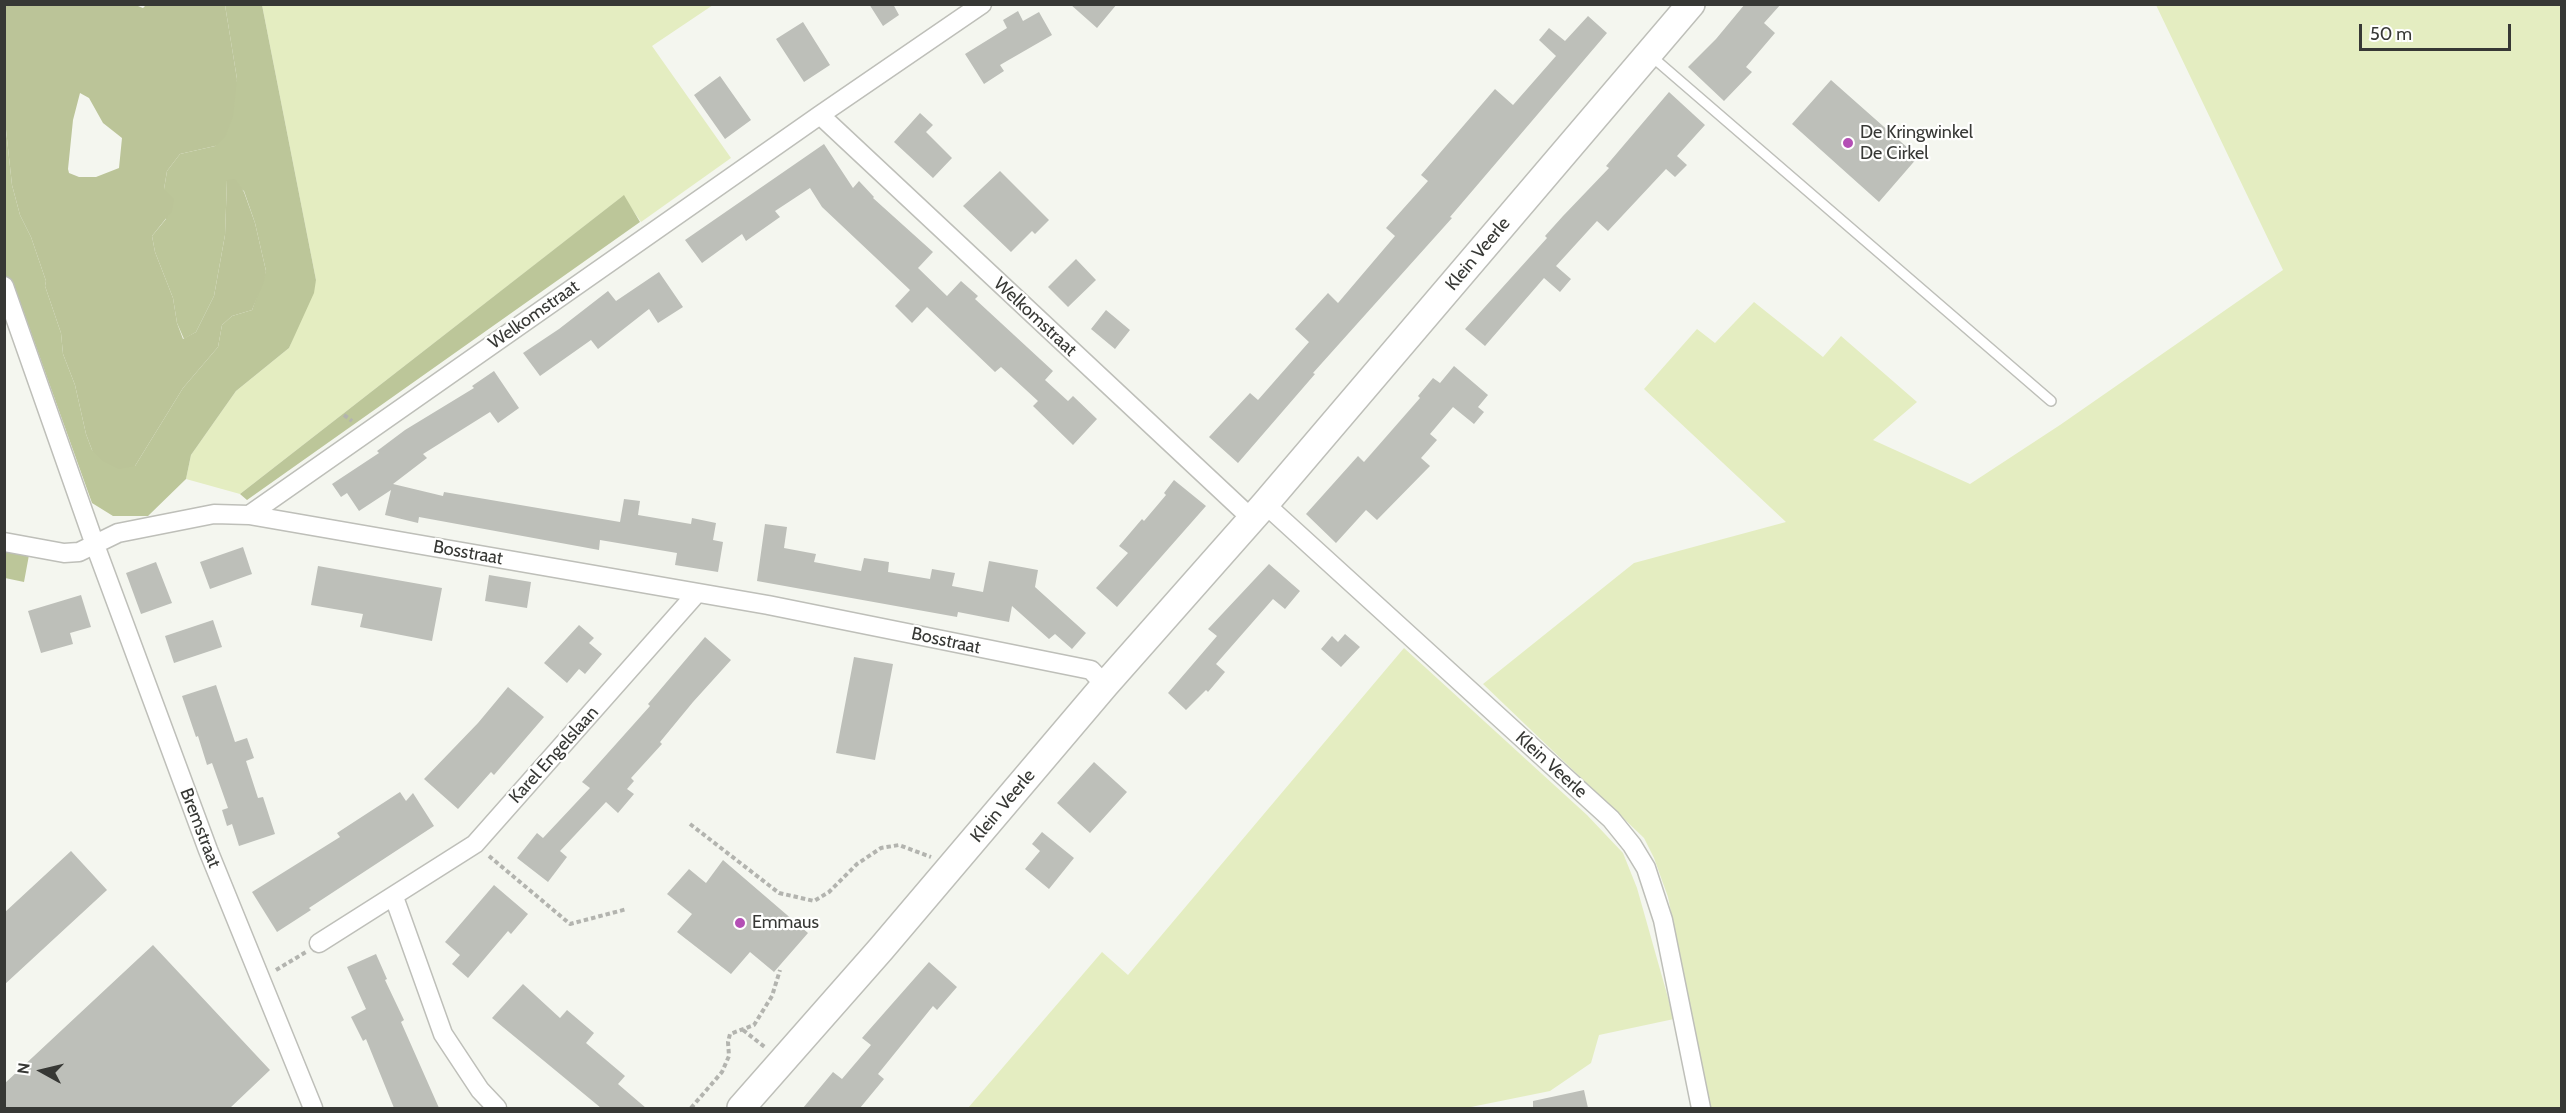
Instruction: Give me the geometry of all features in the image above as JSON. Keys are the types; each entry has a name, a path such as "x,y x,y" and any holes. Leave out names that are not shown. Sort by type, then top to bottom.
{"main road":[{"name":"Klein Veerle","path":"741,1108 1258,511 1691,4"}],"street":[{"name":"Welkomstraat","path":"249,515 982,4"},
{"name":"Welkomstraat","path":"820,115 1258,511"},
{"path":"4,286 95,544"},
{"name":"Klein Veerle","path":"1258,511 1611,819 1632,845 1646,868 1663,920 1701,1108"},
{"name":"Bosstraat","path":"4,542 64,553 79,552 118,533 214,514 249,515 768,605 1091,670 1105,685"},
{"name":"Bremstraat","path":"95,544 208,850 314,1108"},
{"name":"Karel Engelslaan","path":"320,943 475,844 697,594"},
{"path":"394,897 444,1034 480,1090 497,1108"}],"lane":[{"path":"1649,54 2051,401"}],"path":[{"path":"690,824 778,893 814,901 829,892 857,864 881,848 899,845 951,867"},
{"path":"475,844 570,924 627,909"},
{"path":"260,980 320,943"},
{"path":"691,1108 722,1072 729,1056 730,1034 754,1025 772,996 780,970"}],"shaded area":[{"path":"133,4 143,8 147,4 225,5 237,79 233,116 225,137 215,146 180,154 167,171 164,189 174,199 172,211 152,236 155,252 173,298 177,323 183,339 196,332 214,296 225,235 227,180 235,179 244,192 255,223 266,271 252,310 232,316 222,325 218,347 183,388 135,466 119,469 103,461 92,450 75,385 63,354 61,333 45,286 46,281 31,237 20,215 12,185 4,111 4,5","holes":["80,93 89,98 103,123 122,138 119,168 96,177 79,177 69,173 68,169 73,120"]},
{"path":"225,5 262,5 316,280 314,293 289,348 236,391 191,455 186,479 148,516 113,516 92,503 14,285 5,287 4,111 12,185 20,215 31,237 46,281 45,286 61,333 63,354 75,385 86,434 92,450 135,466 183,388 218,347 222,325 232,316 252,310 266,271 255,223 244,191 227,180 225,235 214,296 196,332 184,339 177,323 173,298 155,252 152,236 166,219 164,189 167,171 180,154 215,146 237,79"},
{"path":"262,5 713,5 652,46 731,158 641,222 623,196 240,494 186,479 191,455 236,391 289,348 316,280"},
{"path":"2156,5 2561,5 2561,1108 1710,1108 1668,897 1644,838 1483,684 1634,563 1786,522 1644,389 1697,329 1715,343 1754,302 1823,357 1841,336 1917,402 1873,440 1970,484 2060,425 2283,270"},
{"path":"624,195 640,222 247,500 240,494"},
{"path":"4,551 29,555 24,582 5,578"},
{"path":"1404,648 1587,815 1623,853 1637,888 1674,1019 1599,1035 1591,1063 1550,1091 1466,1108 968,1108 1102,952 1128,975"}],"building":[{"path":"869,4 893,4 899,15 883,26"},
{"path":"1070,4 1117,4 1097,28"},
{"path":"1745,4 1781,4 1764,23 1775,33 1746,67 1752,72 1724,101 1688,67 1716,39"},
{"path":"1018,11 1023,21 1039,12 1052,35 1000,65 1004,71 984,84 965,54 1007,28 1003,20"},
{"path":"1588,16 1607,33 1450,217 1452,218 1313,373 1315,374 1238,463 1209,437 1250,393 1258,400 1309,342 1295,329 1328,293 1338,303 1395,236 1386,228 1428,181 1421,175 1495,89 1513,105 1556,56 1539,40 1549,28 1565,41"},
{"path":"803,22 830,65 804,82 776,39"},
{"path":"720,76 751,120 725,139 694,95"},
{"path":"1831,80 1918,157 1879,202 1792,124"},
{"path":"1669,92 1705,125 1677,156 1687,165 1675,177 1666,169 1608,231 1597,221 1556,266 1571,279 1560,292 1544,278 1485,346 1465,329 1547,238 1545,236 1609,168 1606,166"},
{"path":"920,113 933,125 926,132 952,158 933,178 894,142"},
{"path":"824,144 853,188 859,181 873,198 933,252 918,268 947,296 961,281 978,296 975,299 1053,371 1045,380 1068,401 1073,396 1097,419 1073,445 1033,406 1038,401 1001,367 995,372 927,307 912,323 895,306 910,290 822,207 810,188 775,211 780,217 746,241 742,234 702,263 685,240"},
{"path":"1000,171 1049,220 1035,234 1032,231 1011,252 963,206"},
{"path":"1076,259 1096,280 1068,307 1048,287"},
{"path":"659,272 683,307 658,323 649,309 598,349 591,340 540,376 523,353 559,329 608,291 616,301"},
{"path":"1106,310 1130,330 1115,349 1091,329"},
{"path":"1454,366 1488,395 1478,407 1484,412 1474,424 1453,407 1430,434 1437,440 1421,458 1430,466 1377,520 1366,510 1336,543 1306,514 1358,456 1364,462 1420,398 1418,396 1433,378 1440,383"},
{"path":"494,371 519,408 498,423 490,412 423,454 427,458 393,484 443,496 444,492 620,522 624,499 640,501 638,515 691,524 692,518 716,523 713,540 723,542 718,572 675,565 677,553 600,540 599,550 419,517 418,523 385,515 391,490 359,511 347,493 341,497 332,484 379,453 377,451 405,430 474,388 472,386"},
{"path":"1174,480 1206,506 1117,607 1096,588 1128,553 1119,546 1166,495 1164,493"},
{"path":"765,524 787,527 784,548 816,554 814,562 861,571 864,558 889,562 888,572 930,579 932,569 955,573 952,586 983,592 989,561 1038,570 1035,587 1086,633 1072,649 1055,634 1049,639 1012,606 1009,622 958,612 957,617 757,581"},
{"path":"243,547 252,574 210,589 200,562"},
{"path":"156,562 172,603 141,614 126,573"},
{"path":"1269,564 1300,591 1285,609 1273,599 1216,664 1225,672 1208,692 1206,690 1186,710 1168,693 1217,636 1208,629"},
{"path":"318,566 442,588 432,641 360,627 363,614 311,605"},
{"path":"489,575 531,582 527,608 485,601"},
{"path":"81,595 91,627 70,633 73,644 41,653 28,611"},
{"path":"213,620 222,647 174,663 165,636"},
{"path":"579,625 594,638 589,643 602,654 585,674 579,669 567,683 544,663"},
{"path":"1345,634 1360,647 1341,667 1321,649 1332,636 1338,642"},
{"path":"705,637 731,660 693,702 660,742 662,744 631,778 634,781 627,789 634,794 618,813 606,802 560,851 567,857 548,882 517,858 537,833 543,838 590,788 582,782 650,706 648,704"},
{"path":"854,657 893,664 875,760 836,753"},
{"path":"216,685 235,742 247,738 254,758 246,761 258,798 263,797 275,834 239,846 232,824 227,826 222,810 228,808 212,763 207,765 182,696"},
{"path":"508,687 544,717 494,775 491,772 458,809 424,779 478,723"},
{"path":"1094,762 1127,792 1090,833 1057,803"},
{"path":"400,792 406,801 413,793 434,826 309,908 311,910 277,932 252,892 340,837 337,833"},
{"path":"1042,832 1074,858 1049,889 1025,869 1040,851 1032,844"},
{"path":"71,851 107,890 4,985 4,913"},
{"name":"Emmaus","path":"723,860 808,933 774,972 750,952 731,974 677,932 692,914 667,894 689,869 706,883"},
{"path":"494,885 528,914 511,934 508,931 468,978 452,964 460,955 445,942"},
{"path":"153,945 270,1070 230,1108 4,1108 4,1084"},
{"path":"376,954 387,979 385,980 404,1020 401,1022 439,1108 394,1108 366,1039 363,1041 351,1017 366,1009 347,967"},
{"path":"929,962 957,987 937,1010 933,1006 878,1074 884,1079 860,1108 803,1108 833,1072 842,1079 871,1045 862,1038"},
{"path":"523,984 560,1018 567,1010 594,1033 586,1043 625,1076 618,1084 646,1108 601,1108 492,1018"},
{"path":"1584,1090 1588,1108 1533,1108 1533,1101"}],"place":[{"name":"De Kringwinkel De Cirkel","path":"1848,143"},
{"name":"Emmaus","path":"740,923"}]}
